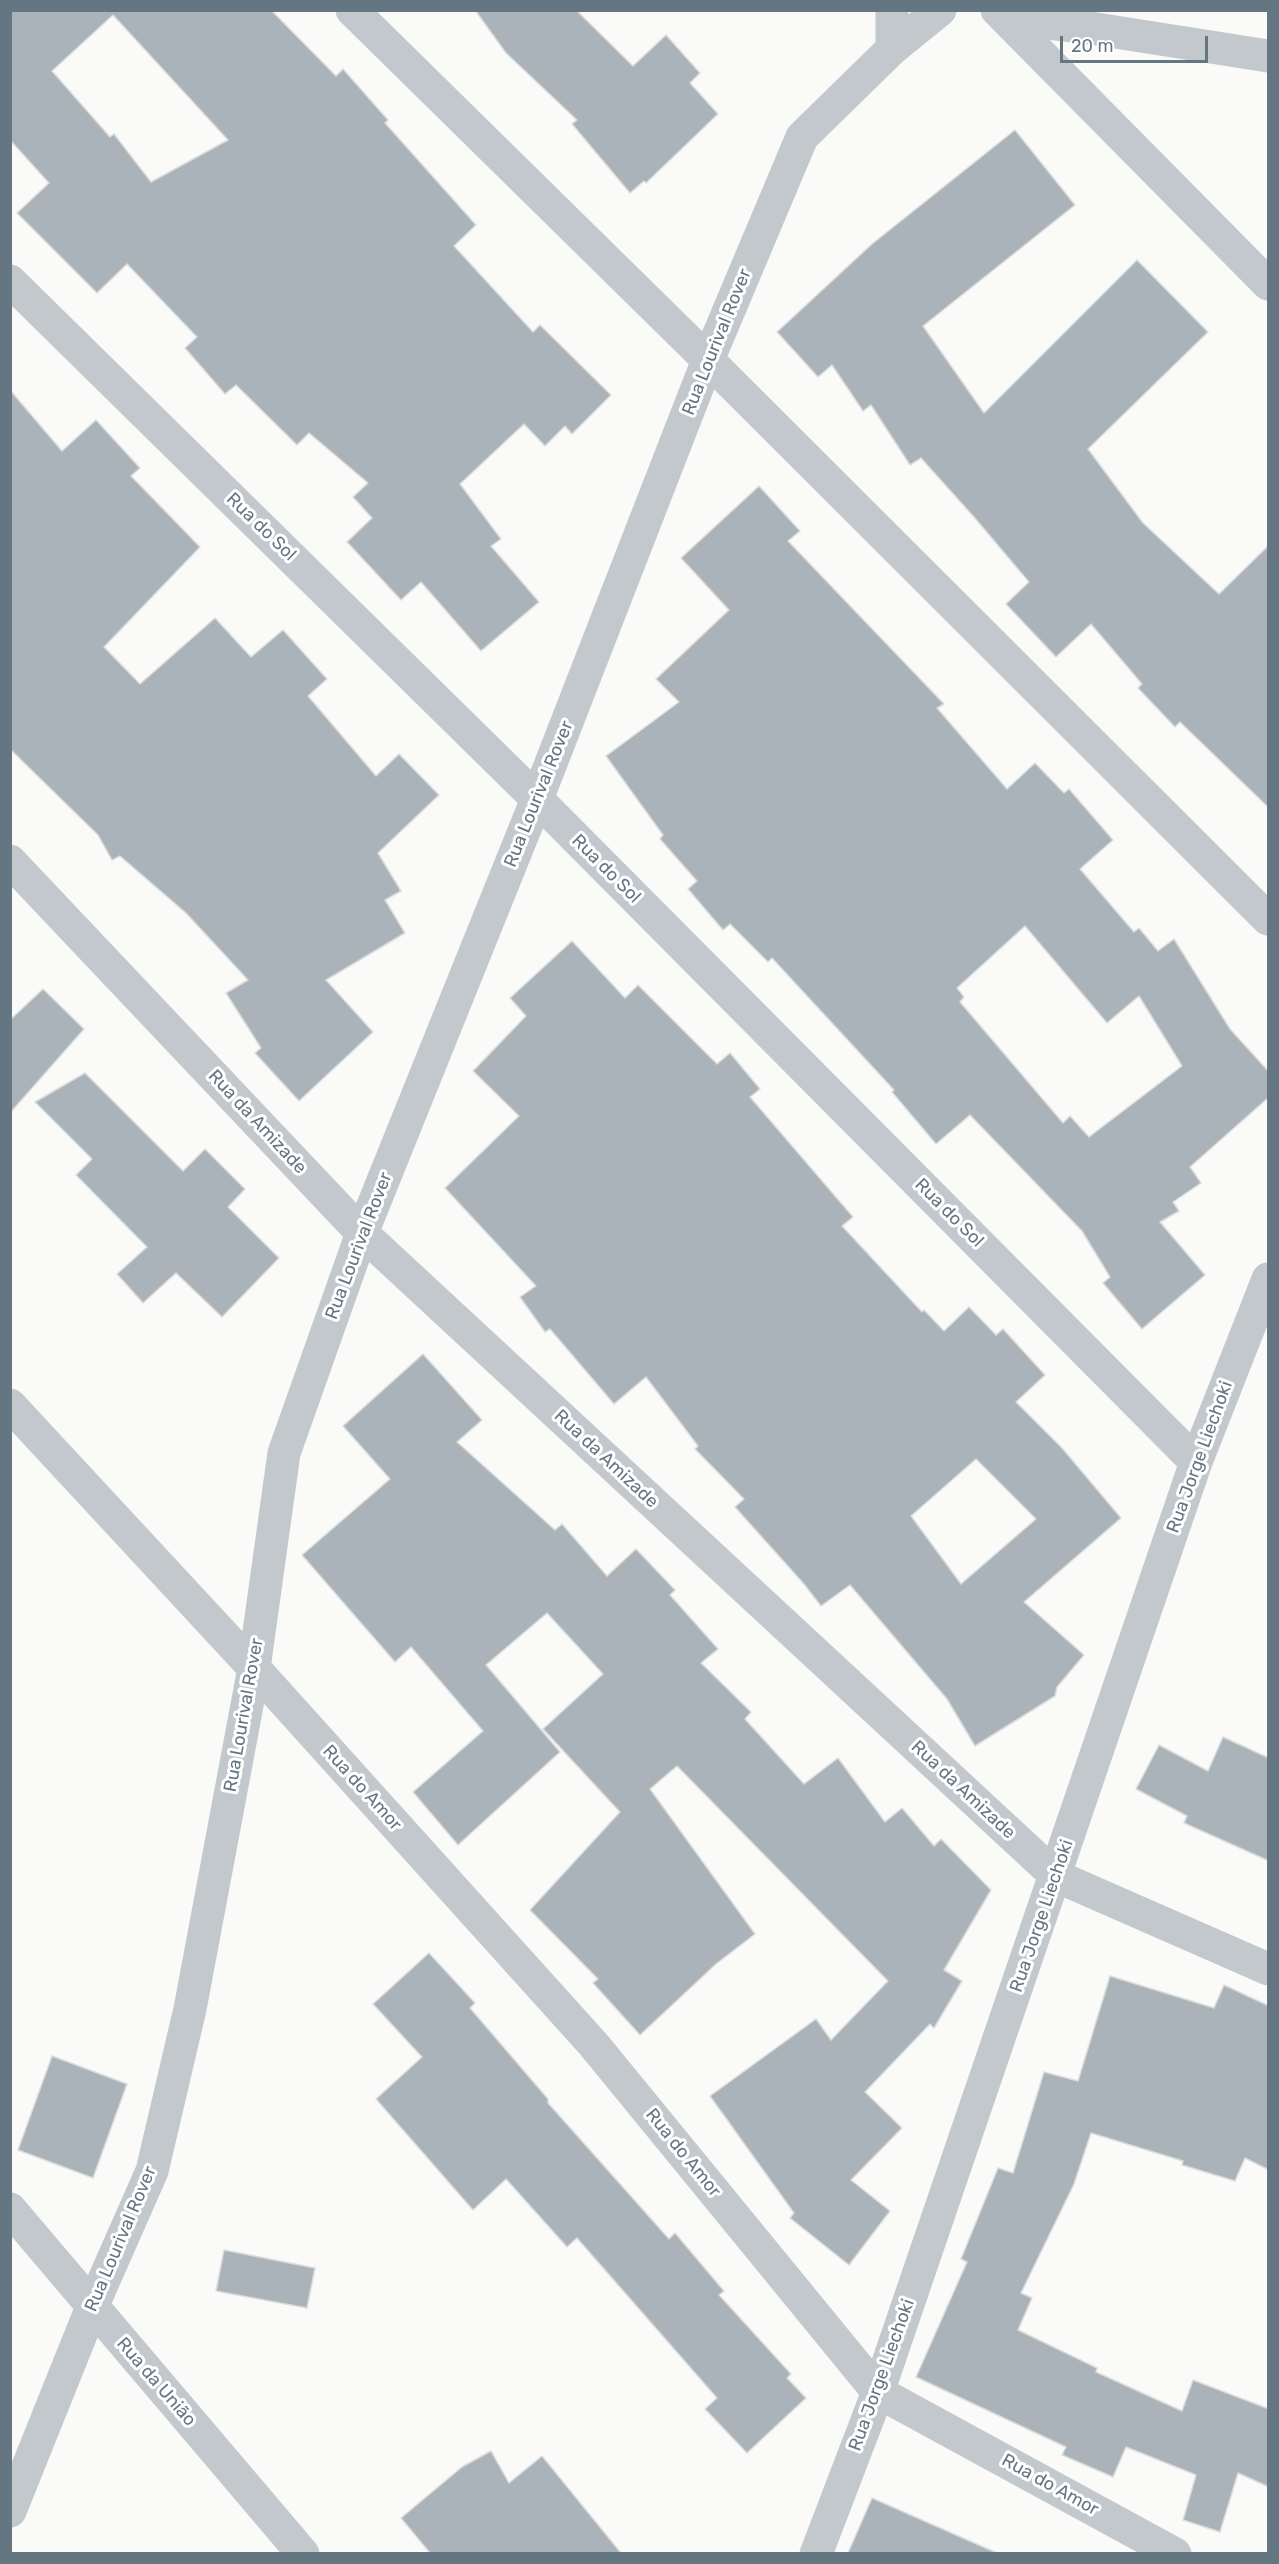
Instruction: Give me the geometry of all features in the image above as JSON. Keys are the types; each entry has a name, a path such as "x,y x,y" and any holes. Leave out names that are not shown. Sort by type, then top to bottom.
{"street":[{"path":"352,10 708,360 1269,919"},
{"path":"892,10 892,49"},
{"name":"Rua Lourival Rover","path":"10,2511 92,2307 152,2171 190,2009 254,1668 284,1453 362,1233 537,799 708,360 802,137 892,49 939,10"},
{"path":"1002,14 1269,56"},
{"path":"1002,14 1269,284"},
{"name":"Rua do Sol","path":"10,281 537,799 1196,1462"},
{"name":"Rua da Amizade","path":"10,861 362,1233 1056,1876 1269,1969"},
{"name":"Rua Jorge Liechoki","path":"816,2553 878,2392 1196,1462 1267,1288"},
{"name":"Rua do Amor","path":"10,1405 254,1668 594,2044 878,2392 1175,2553"},
{"name":"Rua da União","path":"10,2209 303,2553"}],"building":[{"path":"10,10 271,10 336,76 343,69 388,120 385,123 476,225 454,246 533,332 540,325 611,395 572,434 565,426 545,446 524,424 460,484 501,539 491,546 539,602 481,651 421,582 401,600 347,542 372,518 353,497 368,483 309,433 297,445 236,385 225,394 185,348 197,337 127,264 97,293 17,213 49,183 10,140","holes":["113,15 228,140 151,182 114,134 110,137 52,71"]},
{"path":"475,10 576,10 633,66 666,35 700,73 690,83 718,114 646,183 644,181 630,193 572,124 577,120 506,53"},
{"path":"1015,130 1075,205 923,326 984,413 1137,260 1208,332 1088,449 1143,523 1219,594 1269,545 1269,808 1180,722 1175,727 1138,688 1142,684 1091,624 1056,657 1006,604 1029,582 974,517 921,458 910,465 871,405 863,411 832,365 818,377 777,332 872,244"},
{"path":"10,390 62,451 96,420 140,468 131,476 200,547 104,647 140,684 215,618 251,657 283,630 327,679 308,696 376,776 399,754 439,795 378,853 401,891 385,900 405,933 326,980 373,1032 299,1101 255,1053 261,1048 226,993 248,980 186,913 120,856 112,860 98,835 10,749"},
{"path":"759,486 800,531 788,541 944,704 937,708 1007,789 1035,763 1064,793 1069,789 1113,840 1080,869 1134,932 1139,928 1158,951 1174,939 1230,1029 1269,1072 1269,1097 1190,1167 1201,1183 1173,1202 1179,1211 1160,1222 1205,1275 1142,1329 1103,1283 1110,1277 1082,1231 970,1115 936,1144 892,1092 894,1090 772,958 768,962 730,924 723,930 688,889 697,881 660,839 663,835 606,756 679,702 656,679 729,610 681,558","holes":["1025,926 1107,1023 1139,996 1182,1066 1089,1137 1070,1116 1063,1123 960,1002 964,997 957,988"]},
{"path":"572,941 625,998 638,985 717,1064 730,1053 760,1089 750,1097 853,1217 842,1226 922,1312 924,1310 944,1331 969,1307 996,1335 1003,1329 1045,1375 1016,1402 1062,1448 1121,1518 1024,1602 1084,1655 1057,1687 1055,1696 975,1746 947,1699 850,1585 821,1606 735,1507 744,1499 695,1449 698,1446 646,1377 614,1404 550,1329 545,1332 520,1297 536,1286 445,1188 519,1116 473,1071 526,1016 510,998","holes":["976,1459 1036,1519 961,1584 911,1516"]},
{"path":"43,989 84,1029 10,1113 10,1020"},
{"path":"85,1073 183,1171 205,1149 245,1189 228,1207 279,1258 222,1317 176,1273 143,1303 117,1274 147,1247 76,1175 92,1159 35,1102"},
{"path":"423,1354 482,1420 457,1442 555,1530 562,1524 607,1576 636,1549 675,1590 670,1595 718,1649 701,1663 751,1712 745,1719 804,1784 838,1758 885,1822 902,1808 934,1846 941,1839 991,1890 944,1970 962,1981 934,2028 930,2024 865,2092 902,2128 851,2180 890,2211 849,2265 790,2218 794,2213 710,2096 816,2019 831,2040 888,1981 677,1766 650,1789 755,1934 716,1964 640,2035 593,1983 598,1979 530,1910 620,1812 543,1729 603,1674 547,1613 486,1665 560,1752 458,1845 413,1792 483,1731 411,1647 395,1662 302,1555 390,1479 343,1426"},
{"path":"1223,1737 1269,1758 1269,1861 1184,1823 1187,1816 1136,1789 1159,1745 1208,1771"},
{"path":"429,1953 475,2003 470,2008 548,2099 548,2103 669,2239 675,2233 724,2291 719,2295 791,2374 787,2378 806,2398 747,2453 705,2409 717,2398 577,2238 567,2247 506,2179 473,2210 376,2099 422,2057 373,2004"},
{"path":"1110,1976 1214,2008 1224,1985 1269,2006 1269,2170 1245,2158 1235,2181 1182,2165 1183,2161 1091,2133 1074,2184 1021,2293 1032,2298 1018,2330 1097,2368 1096,2372 1182,2411 1193,2380 1269,2409 1269,2487 1238,2473 1220,2532 1183,2520 1196,2475 1126,2447 1113,2477 1062,2455 1066,2447 916,2377 967,2262 961,2259 998,2168 1013,2173 1044,2072 1078,2081"},
{"path":"52,2056 127,2084 93,2178 18,2150"},
{"path":"224,2250 315,2268 307,2308 216,2291"},
{"path":"491,2451 509,2483 542,2456 621,2553 430,2553 401,2518 462,2467"},
{"path":"872,2498 997,2553 848,2553"}]}
